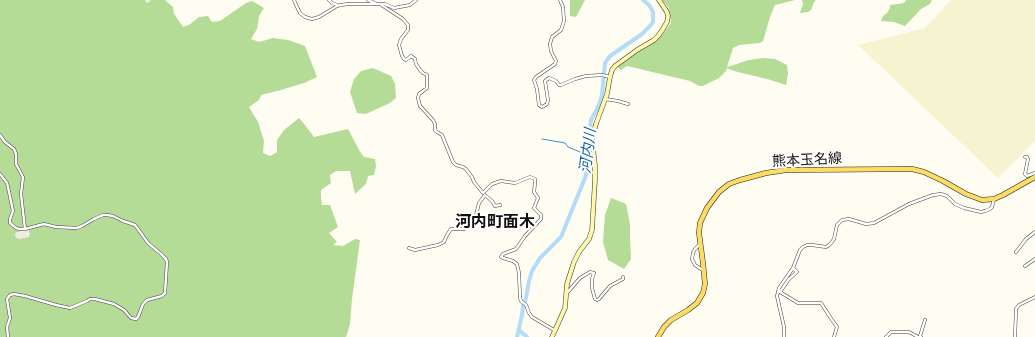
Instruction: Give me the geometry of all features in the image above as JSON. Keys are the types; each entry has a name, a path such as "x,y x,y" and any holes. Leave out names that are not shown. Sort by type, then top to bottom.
{"main road":[{"path":"552,337 564,308 567,284 574,262 592,230 595,165 592,139 605,99 608,76 615,66 654,40 663,29 667,22 668,16 659,0"},
{"name":"熊本玉名線","path":"658,337 664,327 671,320 693,306 703,292 705,284 699,228 702,217 707,208 721,190 729,184 772,172 789,169 912,169 924,172 974,198 982,200 994,199 1035,177"}],"street":[{"path":"294,0 300,13 308,18 316,18 337,6 348,4 385,4 394,8 410,5 416,0"},
{"path":"329,0 337,6"},
{"path":"368,0 379,4 402,19 408,25 408,30 401,39 399,45 404,59 406,60 411,56 415,59 416,64 423,74 427,75 427,88 419,94 418,98 420,106 433,120 435,130 442,135 453,162 456,165 466,169 472,176 474,182 495,206 500,205"},
{"path":"560,0 563,7 564,21 561,30 552,37 550,44 551,51 556,61 555,64 534,80 539,105 542,107 547,104 548,100 545,81 549,78 561,85 586,76 608,76"},
{"path":"605,99 618,100 628,104"},
{"path":"0,135 5,142 14,149 16,154 16,164 23,177 21,194 24,229"},
{"path":"1025,157 1028,159 1025,174 1027,176 1035,173"},
{"path":"0,174 7,184 12,200 14,211 10,219 10,223 16,228 24,229 44,224 77,228 94,218 103,215 113,216 135,226 148,243 161,254 167,262 165,293 162,296 147,300 143,304 136,319 131,318 124,310 114,304 95,300 86,300 70,308 20,294 14,294 10,295 7,299 10,318 7,327 8,337"},
{"path":"409,248 415,250 438,245 444,242 451,230 464,229 475,219 479,202 492,184 501,181 515,183 530,176 535,179 536,183 534,192 538,198 534,208 541,215 541,219 525,236 516,249 503,254 501,257 517,264 521,301 526,305 529,313 532,317 554,330"},
{"path":"784,337 784,327 777,296 779,288 793,268 800,250 807,245 826,247 834,239 835,229 842,220 849,219 869,225 909,204 937,194 944,195 955,204 964,208 980,212 990,209 994,199"},
{"path":"1016,252 1026,239 1035,232"},
{"path":"700,244 695,249 692,259 695,265 704,271"},
{"path":"1025,266 1035,259"},
{"path":"793,268 797,272 789,279 780,292 798,304 821,303 837,327 834,337"},
{"path":"567,293 580,278 590,272 594,273 592,288 595,299 597,300 610,286 623,277"},
{"path":"1015,337 1016,309 1019,305 1035,297"},
{"path":"886,337 891,332 908,332 920,337 925,320"}],"shaded area":[{"path":"951,0 1035,0 1035,141 998,178 858,45 925,28"},
{"path":"28,229 30,234 29,237 20,239 16,238 15,234 17,232"}],"green space":[{"path":"0,0 145,0 147,3 151,0 165,0 173,7 174,14 183,27 189,25 199,17 208,16 212,22 220,21 246,3 252,1 264,8 259,16 257,29 251,39 259,42 273,38 288,40 305,46 317,77 304,83 261,95 259,100 249,107 258,122 264,141 263,153 270,156 277,152 277,140 284,130 299,118 314,137 348,129 364,157 375,159 376,166 374,175 368,176 366,184 355,194 350,171 336,171 330,175 331,183 321,190 322,205 330,205 338,227 329,233 337,242 333,245 343,246 355,239 360,240 350,324 346,337 0,337"},
{"path":"570,0 585,0 576,17 570,16"},
{"path":"662,0 795,0 775,5 763,41 760,43 739,45 733,48 727,67 749,60 763,58 775,59 787,65 788,74 786,85 727,68 719,78 703,86 699,86 690,81 627,66 621,70 617,66 662,35 671,23 669,8"},
{"path":"802,0 816,0 811,10 800,13 803,4"},
{"path":"906,0 932,0 930,4 921,9 905,26 894,22 881,21 883,16 890,8 890,5 904,3"},
{"path":"373,68 391,76 395,84 396,98 390,103 366,114 357,113 350,92 354,79 361,71"},
{"path":"611,198 626,204 630,224 631,259 624,269 608,260 603,242 605,215"}],"waterway":[{"name":"河内川","path":"517,337 532,271 540,258 561,237 585,178 590,155 588,144 591,120 599,105 602,95 605,63 610,56 642,34 653,22 653,12 649,5 643,0"},
{"path":"542,139 565,143 568,147 580,152 589,152"},
{"path":"519,330 527,337"}],"district":[{"name":"河内町面木","path":"495,222"}]}
